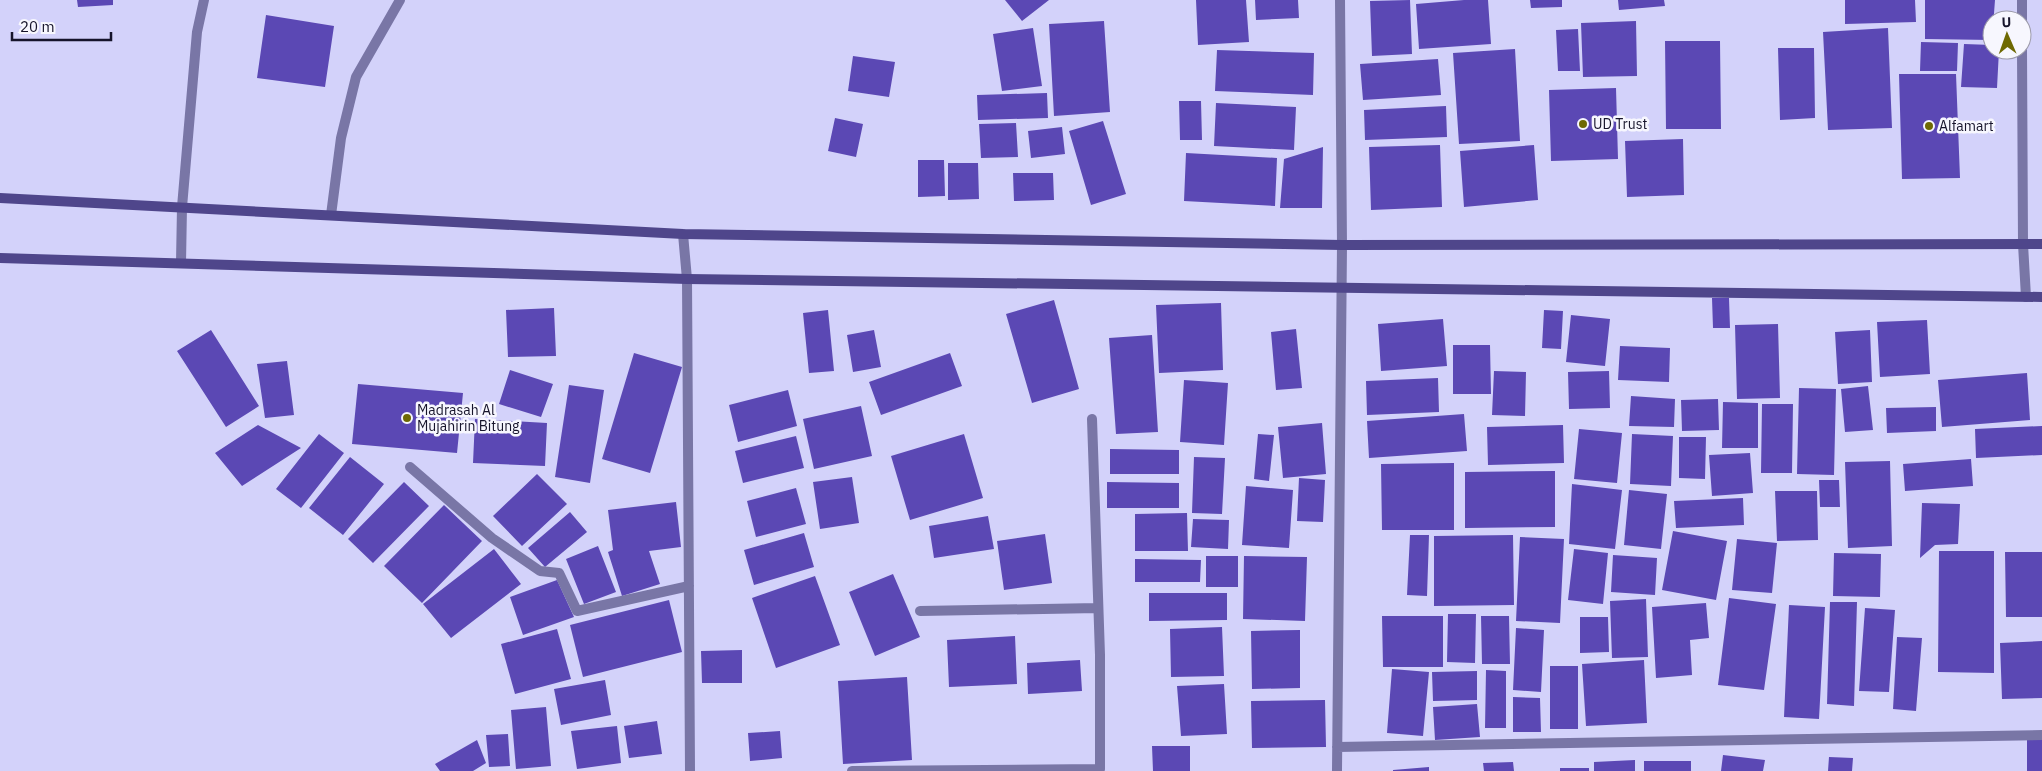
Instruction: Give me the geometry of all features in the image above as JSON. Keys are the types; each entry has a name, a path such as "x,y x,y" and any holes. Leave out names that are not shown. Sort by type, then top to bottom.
{"street":[{"path":"181,263 182,207 197,32 204,0"},
{"path":"331,215 341,138 356,77 400,0"},
{"path":"1337,771 1342,244 1340,0"},
{"path":"2022,60 2023,244 2026,297"},
{"path":"0,198 683,234 1342,244 2042,244"},
{"path":"683,234 687,279 690,771"},
{"path":"0,258 687,279 2042,297"},
{"path":"852,771 1100,769 1098,608 1092,419"},
{"path":"410,467 492,538 540,571 559,573 577,611 689,586"},
{"path":"920,611 1098,608"},
{"path":"1337,747 2042,735"}],"building":[{"path":"77,0 113,0 113,5 78,7"},
{"path":"1005,0 1049,0 1022,21"},
{"path":"1196,0 1246,0 1249,42 1198,45"},
{"path":"1255,0 1298,0 1299,18 1256,20"},
{"path":"1410,0 1412,54 1372,56 1370,1"},
{"path":"1488,0 1491,44 1419,49 1416,4"},
{"path":"1530,0 1562,0 1562,7 1531,8"},
{"path":"1618,0 1664,0 1665,6 1619,10"},
{"path":"1845,0 1915,0 1916,22 1845,24"},
{"path":"1925,0 1995,0 1994,10 1982,10 1982,40 1925,39"},
{"path":"266,15 334,26 325,87 257,78"},
{"path":"1104,21 1110,112 1054,116 1049,24"},
{"path":"1636,21 1637,76 1583,77 1581,23"},
{"path":"1033,28 1042,86 1002,91 993,34"},
{"path":"1888,28 1892,128 1828,130 1823,32"},
{"path":"1578,29 1580,71 1558,71 1556,30"},
{"path":"1665,41 1720,41 1721,129 1666,129"},
{"path":"1921,42 1958,43 1957,71 1920,71"},
{"path":"1964,44 1982,45 1982,60 1998,60 1997,88 1961,87"},
{"path":"1778,48 1814,48 1815,118 1780,120"},
{"path":"1515,49 1520,141 1459,144 1453,53"},
{"path":"1217,50 1314,53 1313,95 1215,91"},
{"path":"853,56 895,62 889,97 848,91"},
{"path":"1438,59 1441,95 1363,100 1360,64"},
{"name":"Alfamart","path":"1899,74 1956,74 1960,178 1902,179"},
{"name":"UD Trust","path":"1616,88 1618,159 1551,161 1549,90"},
{"path":"1047,93 1048,118 978,120 977,95"},
{"path":"1179,101 1201,101 1202,140 1180,140"},
{"path":"1216,103 1296,107 1294,150 1214,146"},
{"path":"1446,106 1447,137 1365,140 1364,110"},
{"path":"835,118 863,124 856,157 828,151"},
{"path":"1103,121 1126,194 1091,205 1069,131"},
{"path":"1016,123 1018,157 981,158 979,124"},
{"path":"1062,127 1065,154 1031,158 1028,131"},
{"path":"1683,139 1684,195 1627,197 1625,141"},
{"path":"1440,145 1442,207 1371,210 1369,147"},
{"path":"1534,145 1538,200 1464,207 1460,151"},
{"path":"1323,147 1322,208 1280,208 1284,159"},
{"path":"1186,153 1277,158 1275,206 1184,201"},
{"path":"918,160 944,160 945,196 918,197"},
{"path":"948,163 978,163 979,199 948,200"},
{"path":"1013,173 1053,173 1054,200 1014,201"},
{"path":"1712,298 1729,298 1730,328 1713,328"},
{"path":"1054,300 1079,389 1032,403 1006,314"},
{"path":"1221,303 1223,370 1159,373 1156,305"},
{"path":"554,308 556,356 508,357 506,310"},
{"path":"828,310 834,371 809,373 803,313"},
{"path":"1544,310 1563,311 1561,349 1542,348"},
{"path":"1571,315 1610,319 1605,366 1566,362"},
{"path":"1443,319 1447,366 1381,371 1378,324"},
{"path":"1927,320 1930,374 1880,377 1877,322"},
{"path":"1778,324 1780,398 1737,399 1735,325"},
{"path":"1296,329 1302,388 1276,390 1271,332"},
{"path":"211,330 259,406 226,427 177,351"},
{"path":"874,330 881,367 853,372 847,335"},
{"path":"1870,330 1872,382 1838,384 1835,332"},
{"path":"1152,335 1158,432 1116,434 1109,338"},
{"path":"1453,345 1490,345 1491,394 1453,394"},
{"path":"1620,346 1670,348 1669,382 1618,380"},
{"path":"634,353 682,367 650,473 602,459"},
{"path":"950,353 962,386 881,415 869,382"},
{"path":"287,361 294,415 265,418 257,364"},
{"path":"510,370 553,384 541,417 499,404"},
{"path":"1494,371 1526,372 1525,416 1492,415"},
{"path":"1609,371 1610,408 1569,409 1568,372"},
{"path":"2027,373 2030,420 1942,427 1938,380"},
{"path":"1438,378 1439,412 1367,415 1366,381"},
{"path":"1184,380 1228,383 1224,445 1180,442"},
{"name":"Madrasah Al Mujahirin Bitung","path":"358,384 463,393 457,453 352,444"},
{"path":"569,385 604,390 590,483 555,477"},
{"path":"1868,386 1873,430 1845,432 1841,389"},
{"path":"1799,388 1836,389 1834,475 1797,474"},
{"path":"788,390 797,426 738,442 729,405"},
{"path":"1631,396 1675,399 1674,427 1629,426"},
{"path":"1718,399 1719,430 1682,431 1681,400"},
{"path":"1723,402 1758,403 1758,448 1722,448"},
{"path":"1762,404 1793,404 1792,473 1761,473"},
{"path":"861,406 872,456 814,469 803,419"},
{"path":"1936,407 1936,431 1887,433 1886,408"},
{"path":"1464,414 1467,451 1369,458 1367,421"},
{"path":"475,419 547,423 545,466 473,463"},
{"path":"1322,423 1326,474 1283,478 1278,427"},
{"path":"258,425 301,448 242,486 215,453"},
{"path":"1563,425 1564,463 1488,465 1487,427"},
{"path":"2042,426 2042,455 1976,458 1975,429"},
{"path":"1579,429 1622,433 1617,483 1574,479"},
{"path":"319,434 344,453 301,508 276,489"},
{"path":"964,434 983,498 910,520 891,456"},
{"path":"1258,434 1274,435 1269,481 1254,479"},
{"path":"1632,434 1673,436 1671,486 1630,484"},
{"path":"796,436 804,468 743,483 735,451"},
{"path":"1679,437 1706,437 1705,479 1679,478"},
{"path":"1110,449 1179,450 1179,474 1110,474"},
{"path":"1750,453 1753,493 1712,496 1709,455"},
{"path":"350,457 384,484 343,535 309,508"},
{"path":"1194,457 1225,458 1222,514 1192,513"},
{"path":"1971,459 1973,486 1905,491 1903,464"},
{"path":"1890,461 1892,546 1848,548 1845,462"},
{"path":"1454,463 1454,530 1382,530 1381,464"},
{"path":"1555,471 1555,527 1465,528 1465,472"},
{"path":"537,474 567,504 522,546 493,516"},
{"path":"852,477 859,523 820,529 813,482"},
{"path":"1299,478 1325,480 1323,522 1297,521"},
{"path":"1819,480 1839,480 1840,507 1820,507"},
{"path":"404,482 429,506 373,563 348,539"},
{"path":"1107,482 1179,483 1179,508 1107,508"},
{"path":"1572,484 1622,490 1615,549 1569,544"},
{"path":"1246,486 1293,490 1289,548 1242,545"},
{"path":"796,488 806,524 756,537 747,501"},
{"path":"1629,490 1667,494 1661,549 1624,545"},
{"path":"1775,491 1817,491 1818,540 1777,541"},
{"path":"1743,498 1744,525 1676,528 1674,501"},
{"path":"676,502 681,547 649,551 660,584 622,596 608,552 613,550 608,510"},
{"path":"1922,503 1960,504 1958,544 1935,545 1920,558"},
{"path":"444,505 482,541 422,603 384,566"},
{"path":"570,512 587,532 545,567 528,548"},
{"path":"1187,513 1188,551 1135,551 1135,514"},
{"path":"988,516 994,549 934,558 929,526"},
{"path":"1193,519 1229,520 1228,549 1191,547"},
{"path":"1673,531 1727,541 1716,600 1662,590"},
{"path":"804,533 814,567 754,585 744,550"},
{"path":"1045,534 1052,583 1004,590 997,541"},
{"path":"1410,535 1429,535 1427,596 1407,595"},
{"path":"1513,535 1514,605 1434,606 1434,536"},
{"path":"1520,537 1564,539 1560,623 1516,621"},
{"path":"1737,539 1777,543 1772,593 1732,590"},
{"path":"598,546 616,592 584,604 566,559"},
{"path":"494,549 521,584 451,638 423,604"},
{"path":"1574,549 1608,553 1603,604 1568,600"},
{"path":"1939,551 1994,551 1994,673 1938,672"},
{"path":"2005,552 2042,552 2042,617 2006,617"},
{"path":"1834,553 1881,554 1880,597 1833,596"},
{"path":"1613,555 1657,558 1655,595 1611,592"},
{"path":"1206,556 1238,556 1238,587 1206,587"},
{"path":"1244,556 1307,557 1305,621 1243,619"},
{"path":"1135,559 1201,560 1200,582 1135,582"},
{"path":"893,574 920,637 875,656 849,592"},
{"path":"815,576 840,645 776,668 752,598"},
{"path":"557,580 574,617 523,635 510,597"},
{"path":"1149,593 1227,593 1227,620 1149,621"},
{"path":"1729,598 1776,604 1764,690 1718,685"},
{"path":"1646,599 1648,657 1612,658 1610,601"},
{"path":"669,600 682,652 583,677 570,625"},
{"path":"1830,602 1857,602 1854,706 1827,704"},
{"path":"1706,603 1709,638 1690,640 1692,675 1656,678 1652,607"},
{"path":"1789,605 1825,607 1819,719 1784,717"},
{"path":"1865,608 1895,610 1889,692 1859,691"},
{"path":"1448,614 1476,614 1475,663 1447,662"},
{"path":"1382,616 1443,616 1443,667 1383,667"},
{"path":"1481,616 1509,616 1510,664 1482,664"},
{"path":"1580,617 1608,617 1609,652 1580,653"},
{"path":"1222,627 1224,676 1171,677 1170,629"},
{"path":"1516,628 1544,630 1541,692 1513,690"},
{"path":"557,629 571,679 515,694 501,644"},
{"path":"1300,630 1300,688 1252,689 1251,631"},
{"path":"1015,636 1017,684 949,687 947,640"},
{"path":"1897,637 1922,638 1916,711 1893,709"},
{"path":"2042,641 2042,698 2002,699 2000,643"},
{"path":"742,650 742,683 702,683 701,651"},
{"path":"1080,660 1082,691 1028,694 1027,663"},
{"path":"1644,660 1647,723 1586,726 1582,664"},
{"path":"1550,666 1578,666 1578,729 1550,729"},
{"path":"1392,669 1429,672 1423,736 1387,733"},
{"path":"1486,670 1506,671 1506,728 1485,728"},
{"path":"1477,671 1477,700 1433,701 1432,672"},
{"path":"907,677 912,760 843,764 838,681"},
{"path":"605,680 611,715 561,725 554,689"},
{"path":"1224,684 1227,734 1181,736 1177,686"},
{"path":"1513,697 1540,698 1541,732 1513,732"},
{"path":"1325,700 1326,747 1252,748 1251,701"},
{"path":"1477,704 1480,737 1435,740 1433,707"},
{"path":"546,707 551,766 516,769 511,710"},
{"path":"657,721 662,754 629,758 624,726"},
{"path":"617,726 621,763 577,769 571,731"},
{"path":"780,731 782,758 750,761 748,733"},
{"path":"508,734 510,766 489,767 486,735"},
{"path":"2027,739 2042,739 2042,771 2027,771"},
{"path":"477,740 486,763 473,771 440,771 435,764"},
{"path":"1152,746 1190,746 1190,771 1153,771"},
{"path":"1723,755 1765,760 1763,771 1721,771"},
{"path":"1829,757 1853,758 1852,771 1828,771"},
{"path":"1635,760 1635,771 1594,771 1594,762"},
{"path":"1644,761 1691,761 1691,771 1644,771"},
{"path":"1513,762 1514,771 1484,771 1483,763"},
{"path":"1429,767 1429,771 1393,771 1393,770"},
{"path":"1560,768 1589,768 1589,771 1560,771"}],"place":[{"name":"UD Trust","path":"1583,124"},
{"name":"Alfamart","path":"1929,126"},
{"name":"Madrasah Al Mujahirin Bitung","path":"407,418"}]}
